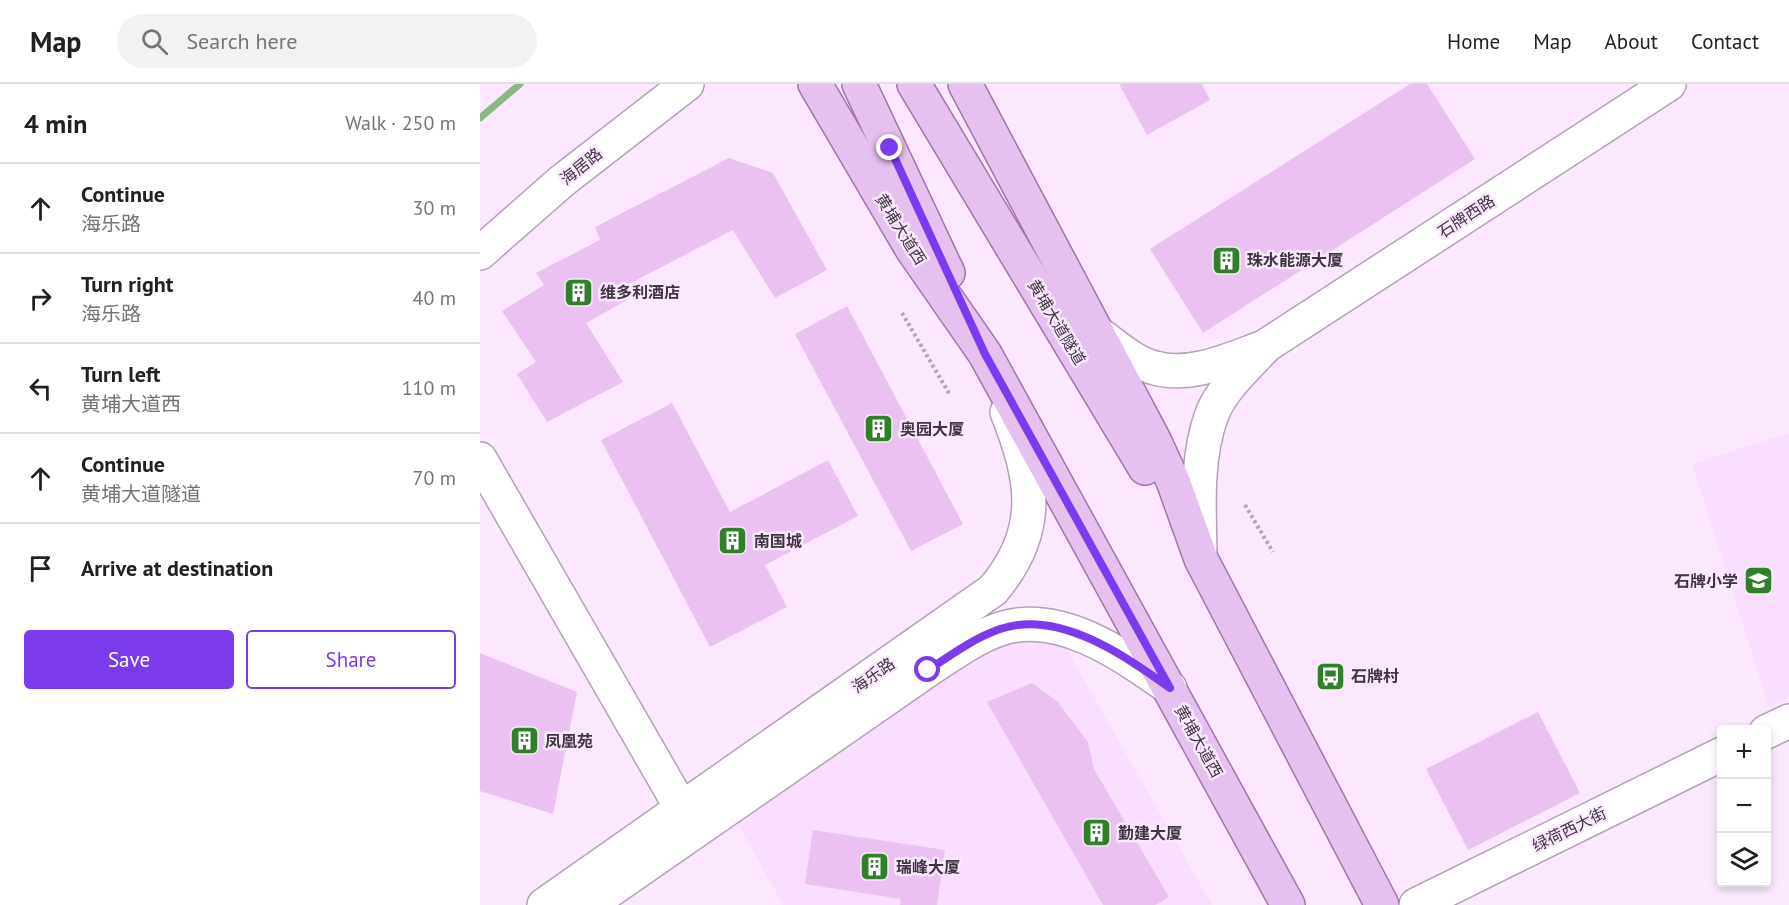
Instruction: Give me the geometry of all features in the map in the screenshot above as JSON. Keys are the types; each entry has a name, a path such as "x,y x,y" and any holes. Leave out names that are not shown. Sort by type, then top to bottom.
{"main road":[{"name":"黄埔大道西","path":"815,84 912,249 985,354 1288,905"},
{"path":"859,84 985,354"},
{"name":"黄埔大道隧道","path":"914,84 1201,559"},
{"path":"965,84 1099,334 1173,481 1201,559 1382,905"}],"street":[{"name":"海居路","path":"480,253 562,181 687,84"},
{"name":"石牌西路","path":"1264,347 1669,84"},
{"path":"1099,334 1136,360 1155,368 1179,371 1216,364 1264,347"},
{"path":"1201,559 1199,497 1203,450 1213,413 1241,372 1264,347"},
{"name":"海乐路","path":"543,905 971,607 993,590 1010,571 1021,550 1029,522 1030,496 1017,437 985,354"},
{"path":"480,459 682,809"},
{"name":"海乐路","path":"589,905 928,670 981,637 1002,628 1035,625 1076,634 1115,651 1170,688"},
{"path":"1771,730 1789,721"},
{"name":"绿荷西大街","path":"1416,905 1717,756"}],"path":[{"path":"902,313 950,395"},
{"path":"1245,505 1273,552"}],"shaded area":[{"name":"石牌小学","path":"1789,433 1789,697 1769,707 1692,464"},
{"path":"1017,636 1061,639 1212,905 783,905 734,817 977,650"}],"building":[{"path":"1119,84 1202,84 1210,100 1147,135"},
{"path":"1410,84 1427,84 1475,159 1203,333 1150,249"},
{"name":"维多利酒店","path":"729,158 773,173 827,270 775,298 733,230 623,287 627,300 586,323 623,382 547,422 517,374 536,362 502,311 544,285 536,273 600,240 595,227"},
{"name":"奥园大厦","path":"847,306 963,524 911,551 795,334"},
{"name":"南国城","path":"672,403 730,512 828,460 858,516 765,565 787,607 710,647 601,440"},
{"name":"凤凰苑","path":"480,653 577,692 553,814 480,791"},
{"name":"勤建大厦","path":"1032,683 1057,701 1088,742 1094,769 1169,897 1155,905 1103,905 987,702"},
{"path":"1538,712 1580,793 1468,850 1426,769"},
{"name":"瑞峰大厦","path":"813,830 945,850 937,905 900,905 901,899 805,884"}],"waterway":[{"path":"480,118 520,84"}],"place":[{"name":"珠水能源大厦","path":"1226,260"},
{"name":"维多利酒店","path":"579,292"},
{"name":"奥园大厦","path":"879,429"},
{"name":"南国城","path":"733,541"},
{"name":"石牌小学","path":"1759,581"},
{"name":"石牌村","path":"1330,676"},
{"name":"凤凰苑","path":"524,741"},
{"name":"勤建大厦","path":"1097,833"},
{"name":"瑞峰大厦","path":"875,867"}],"route":[{"path":"890,148 985,354 1170,688 1115,651 1076,634 1035,625 1002,628 963,647 928,670"}]}
